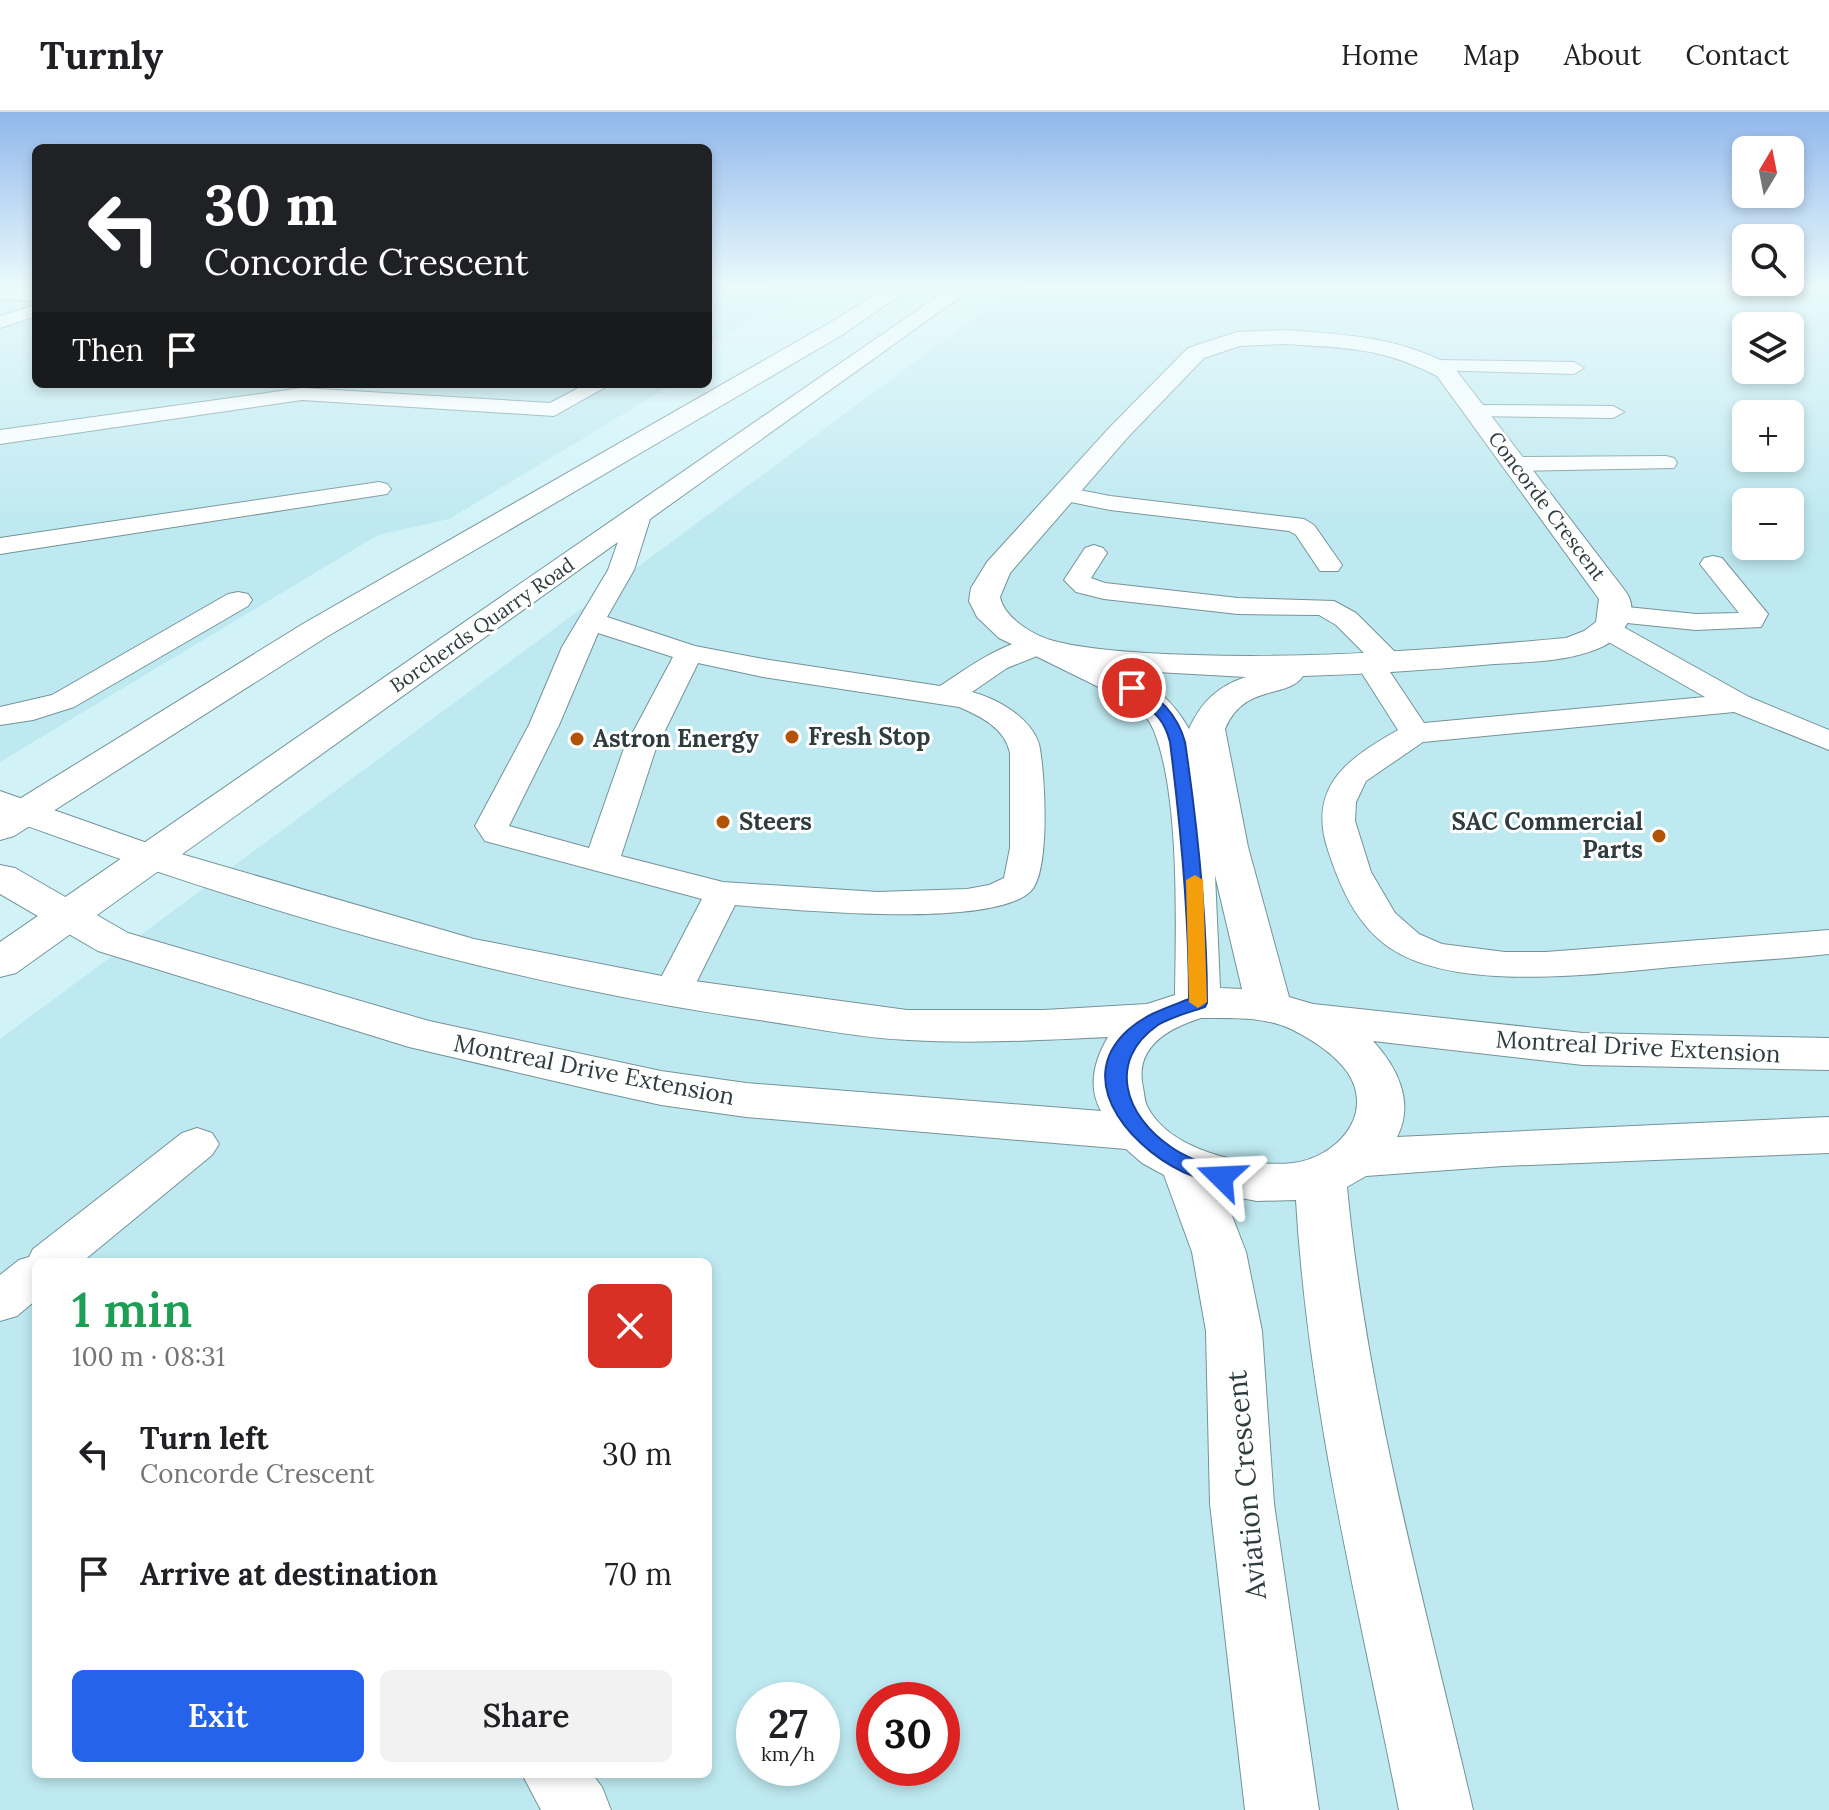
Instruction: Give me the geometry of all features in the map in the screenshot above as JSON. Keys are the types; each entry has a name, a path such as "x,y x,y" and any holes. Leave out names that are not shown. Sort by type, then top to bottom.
{"street":[{"path":"9,814 558,487 770,366"},
{"name":"Borcherds Quarry Road","path":"0,963 852,366"},
{"name":"Concorde Crescent","path":"1184,366 998,568 987,585 984,598 989,614 1006,630 1143,694 1161,709 1173,728 1192,844 1198,921 1198,1003"},
{"name":"Concorde Crescent","path":"1046,648 1174,665 1369,664 1567,648 1587,643 1612,622 1612,592 1517,464 1438,366"},
{"name":"Concorde Crescent","path":"1287,1012 1228,847 1207,729 1212,712 1228,697 1251,686 1369,664"},
{"path":"9,814 469,952 672,993 907,1025 1019,1026 1154,1019 1198,1003 1287,1012 1336,1036 1361,1058 1377,1083 1381,1110 1375,1136 1338,1168 1325,1263 1343,1377 1374,1534 1436,1810"},
{"name":"Montreal Drive Extension","path":"0,877 113,942 425,1036 661,1088 1163,1148"},
{"name":"Montreal Drive Extension","path":"1287,1012 1583,1049 1829,1054"},
{"path":"1154,1019 1132,1037 1118,1059 1116,1084 1124,1111 1163,1148 1221,1177 1258,1183 1294,1182 1338,1168 1503,1148 1829,1135"},
{"name":"Aviation Crescent","path":"1163,1148 1219,1252 1234,1331 1242,1504 1282,1810"}],"lane":[{"path":"1454,366 1574,368"},
{"path":"0,437 302,394 554,410 594,388"},
{"path":"1476,411 1613,412"},
{"path":"1517,464 1666,463"},
{"path":"0,546 379,489"},
{"path":"1064,494 1110,503 1295,524 1305,530 1329,565"},
{"path":"593,622 689,653 779,671 947,695 976,702 992,710 1016,729 1023,741 1026,864 1017,887 994,899 959,902 781,900 723,893 497,834 492,826 544,725 576,647 621,570 639,516"},
{"path":"1094,553 1077,580 1085,586 1104,591 1238,606 1324,607 1346,619 1369,664 1415,733"},
{"path":"1612,622 1751,621 1754,614 1713,564"},
{"path":"0,716 33,711 63,701 238,600"},
{"path":"1612,622 1738,703 1829,741"},
{"path":"947,695 997,662 1046,648"},
{"path":"602,862 639,751 689,653"},
{"path":"1738,703 1415,733 1371,758 1351,775 1338,805 1341,835 1361,894 1392,930 1422,950 1454,959 1539,962 1829,942"},
{"path":"672,993 723,893"},
{"path":"55,1258 197,1144"},
{"path":"0,1302 32,1276"},
{"path":"556,1778 579,1810"}],"shaded area":[{"path":"0,366 32,366 32,388 666,388 449,519 378,535 0,762"},
{"path":"909,366 1732,366 1732,384 1804,384 1804,366 1829,366 1829,1810 0,1810 0,1039"}],"slow traffic":[{"path":"1195,880 1198,1002"}],"place":[{"name":"Fresh Stop","path":"792,737"},
{"name":"Astron Energy","path":"577,739"},
{"name":"Steers","path":"723,822"},
{"name":"SAC Commercial Parts","path":"1659,836"}],"route":[{"path":"1132,688 1161,709 1173,728 1177,742 1192,844 1198,921 1198,1003 1154,1019 1132,1037 1118,1059 1116,1084 1124,1111 1139,1132 1163,1152 1186,1165 1221,1177"}]}
